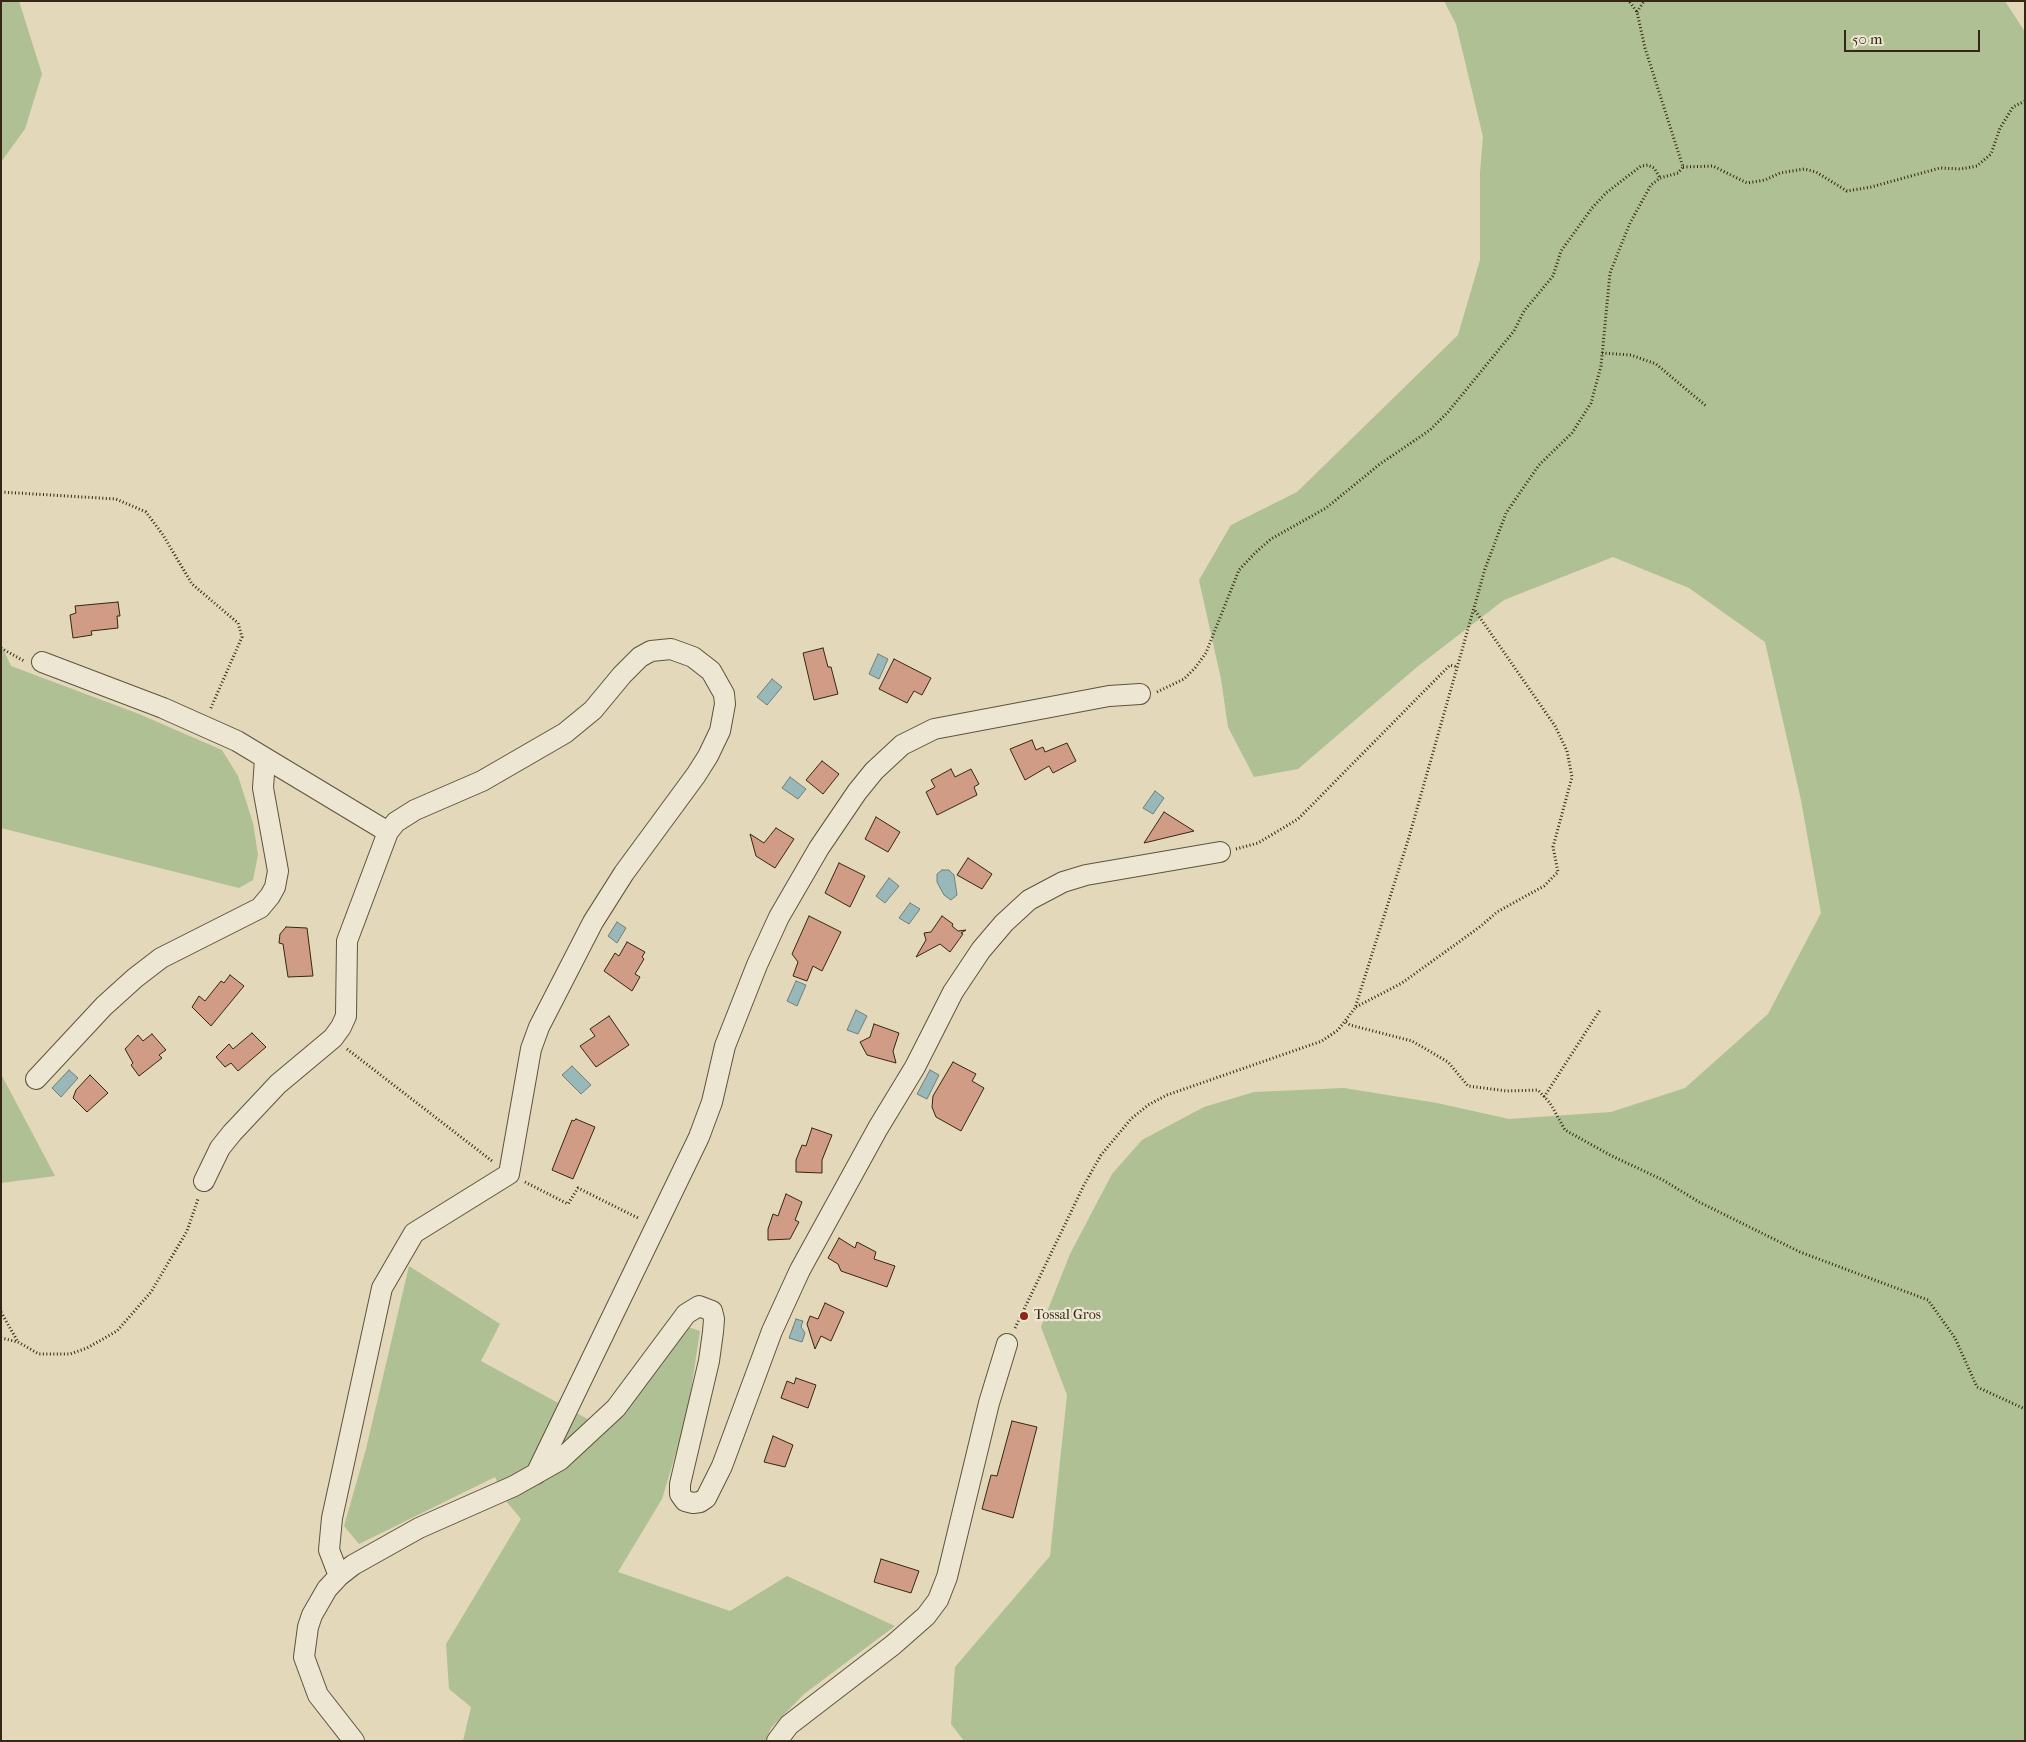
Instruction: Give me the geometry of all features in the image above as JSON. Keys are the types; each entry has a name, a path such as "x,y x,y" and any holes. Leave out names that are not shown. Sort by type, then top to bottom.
{"street":[{"path":"204,1181 220,1148 250,1112 278,1084 333,1038 346,1016 346,942 388,832 403,816 482,781 580,722 594,710 622,675 640,657 651,651 671,649 693,657 710,671 724,694 720,731 708,756 608,896 569,965 539,1027 531,1049 521,1097 513,1162 509,1174 414,1233 382,1288 332,1518 329,1550 339,1576"},
{"path":"42,662 203,725 236,741 388,832"},
{"path":"536,1474 704,1127 725,1046 756,965 779,917 819,848 874,771 902,745 934,729 1109,696 1140,694"},
{"path":"36,1079 104,1006 135,978 161,958 260,908 270,896 275,887 278,871 263,788 265,759"},
{"path":"354,1741 318,1695 304,1657 308,1627 312,1615 327,1589 339,1576 360,1561 419,1528 536,1474 560,1460 616,1408 686,1314 695,1307 703,1306 712,1310 714,1315 713,1332 680,1484 680,1494 685,1501 693,1504 706,1498 738,1427 772,1331 800,1270 878,1128 915,1067 953,992 981,950 1009,918 1029,900 1063,882 1086,875 1220,852"},
{"path":"778,1741 789,1725 894,1645 926,1616 938,1600 947,1577 989,1403 1008,1344"}],"path":[{"path":"1630,1 1637,12 1645,48 1683,167"},
{"path":"1637,12 1644,1"},
{"path":"1008,1344 1084,1185 1101,1155 1131,1119 1148,1104 1167,1095 1322,1041 1346,1022 1355,1008 1409,837 1485,569 1506,513 1539,465 1572,433 1586,413 1594,394 1602,353 1610,273 1630,222 1647,192 1660,178 1671,176 1683,167 1713,166 1747,183 1766,180 1780,172 1804,169 1816,172 1847,191 1871,187 1940,168 1961,169 1977,166 1991,154 2000,128 2013,107 2025,101"},
{"path":"1140,694 1157,692 1174,685 1195,668 1206,654 1239,570 1256,552 1271,539 1326,508 1380,464 1430,430 1448,412 1514,331 1524,311 1553,276 1561,250 1592,208 1606,193 1641,166 1648,165 1654,168 1660,178"},
{"path":"1602,353 1631,355 1656,364 1706,406"},
{"path":"1,492 116,499 146,512 163,535 192,584 238,623 242,637 203,725"},
{"path":"1355,1008 1402,983 1481,926 1496,912 1544,886 1558,872 1553,847 1572,777 1568,751 1555,726 1474,608"},
{"path":"1,648 21,661 42,662"},
{"path":"1220,852 1258,843 1298,819 1450,665 1458,667"},
{"path":"1544,1097 1600,1010"},
{"path":"1346,1022 1350,1026 1412,1041 1448,1062 1468,1086 1507,1091 1538,1090 1550,1103 1565,1130 1610,1155 1663,1180 1699,1202 1800,1252 1928,1300 1955,1338 1977,1387 2025,1409"},
{"path":"333,1038 509,1174 568,1204 578,1188 657,1227"},
{"path":"1,1338 18,1342 40,1354 70,1354 87,1348 117,1331 151,1292 168,1264 187,1230 204,1181"},
{"path":"1,1312 18,1342"}],"green space":[{"path":"1,1 19,1 42,74 25,129 1,162"},
{"path":"1444,1 2005,1 2025,32 2025,1741 964,1741 951,1724 955,1667 1050,1556 1067,1395 1041,1327 1070,1254 1112,1174 1142,1140 1204,1107 1254,1092 1344,1088 1437,1103 1509,1119 1611,1112 1685,1088 1768,1014 1821,913 1801,800 1765,642 1689,588 1613,557 1504,600 1417,667 1298,769 1254,777 1228,727 1221,679 1199,580 1231,525 1297,492 1458,335 1480,260 1480,172 1483,137 1456,24"},
{"path":"1,644 11,666 139,714 222,750 238,776 253,823 258,855 253,880 239,888 1,828"},
{"path":"1,1074 55,1176 1,1183"},
{"path":"409,1266 500,1324 481,1361 606,1429 688,1327 700,1331 687,1416 662,1499 618,1572 730,1611 787,1576 895,1626 804,1694 771,1728 765,1741 463,1741 471,1707 449,1689 446,1644 521,1519 506,1501 495,1477 359,1544 344,1526 366,1449"}],"water":[{"path":"878,654 888,659 879,679 869,674"},
{"path":"772,679 782,687 767,705 757,697"},
{"path":"790,777 806,789 798,799 782,788"},
{"path":"1155,791 1164,798 1153,814 1143,808"},
{"path":"942,870 949,870 954,875 957,895 951,900 944,895 937,882 937,874"},
{"path":"889,878 899,886 885,903 876,896"},
{"path":"910,903 920,909 909,924 899,918"},
{"path":"617,922 626,928 617,943 608,936"},
{"path":"796,981 806,985 797,1006 787,1001"},
{"path":"856,1010 867,1016 858,1034 847,1030"},
{"path":"572,1066 591,1085 581,1094 562,1075"},
{"path":"69,1070 78,1078 61,1097 52,1088"},
{"path":"930,1070 939,1075 927,1099 917,1094"},
{"path":"796,1319 803,1321 801,1327 805,1333 802,1342 789,1338"}],"building":[{"path":"118,602 120,616 117,616 118,628 91,631 92,635 73,638 70,615 76,613 75,606"},
{"path":"823,648 828,667 831,667 838,694 814,700 803,653"},
{"path":"894,659 931,678 922,695 914,691 907,703 879,689"},
{"path":"1032,740 1036,750 1043,747 1045,752 1067,743 1076,761 1053,773 1049,766 1025,780 1010,749"},
{"path":"822,761 839,774 823,794 806,780"},
{"path":"951,769 955,777 971,769 979,784 974,787 977,795 937,815 926,792 935,787 931,780"},
{"path":"1164,812 1194,831 1144,843"},
{"path":"876,817 900,832 888,852 865,839"},
{"path":"776,828 794,839 775,868 756,856 750,834 764,843"},
{"path":"968,858 992,874 982,889 957,875"},
{"path":"839,863 865,876 850,907 825,893"},
{"path":"809,916 841,932 822,971 813,966 807,981 793,976 798,962 792,954"},
{"path":"942,916 953,924 952,926 958,931 966,930 961,933 963,934 950,952 940,944 916,957 926,940 924,933 931,932"},
{"path":"286,927 307,928 313,976 288,977 283,944 279,943 280,934"},
{"path":"627,942 645,952 642,957 644,959 635,974 640,977 632,991 604,971 615,953 619,956"},
{"path":"230,975 244,986 211,1026 192,1007 199,996 205,1001 221,981 224,983"},
{"path":"609,1016 629,1045 596,1067 580,1046 595,1036 590,1029"},
{"path":"874,1024 899,1033 893,1051 896,1063 867,1055 860,1042 870,1037"},
{"path":"252,1033 266,1047 238,1071 231,1063 225,1067 216,1057 229,1044 233,1049"},
{"path":"152,1034 166,1050 159,1055 162,1058 139,1076 131,1065 133,1063 125,1049 138,1035 143,1041"},
{"path":"953,1062 976,1074 972,1081 984,1088 961,1131 936,1117 932,1107 933,1096"},
{"path":"90,1075 108,1093 87,1112 73,1098 76,1090"},
{"path":"576,1119 595,1127 573,1179 552,1170 572,1120"},
{"path":"812,1128 832,1135 822,1160 822,1173 796,1172 796,1160 802,1145 806,1146"},
{"path":"786,1194 802,1202 795,1220 799,1222 790,1239 768,1240 768,1229 773,1214 778,1216"},
{"path":"839,1238 855,1248 857,1242 876,1252 874,1259 895,1266 887,1287 841,1271 838,1264 828,1258"},
{"path":"825,1303 844,1312 831,1341 821,1336 815,1349 807,1324 810,1316 818,1319"},
{"path":"796,1378 816,1385 808,1408 781,1398 787,1381 794,1384"},
{"path":"1012,1421 1037,1427 1013,1518 982,1509 991,1475 997,1476"},
{"path":"773,1436 793,1445 785,1467 764,1462"},
{"path":"881,1559 919,1571 911,1593 874,1582"}],"place":[{"name":"Tossal Gros","path":"1024,1316"}]}
